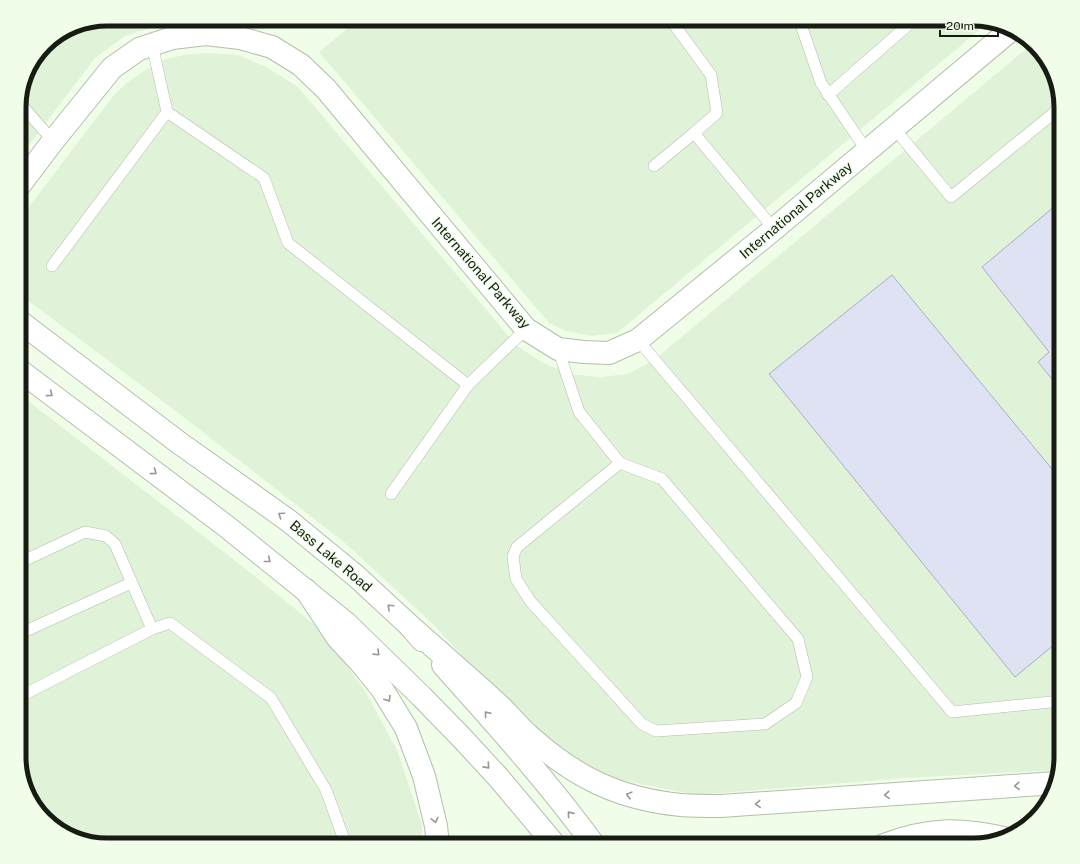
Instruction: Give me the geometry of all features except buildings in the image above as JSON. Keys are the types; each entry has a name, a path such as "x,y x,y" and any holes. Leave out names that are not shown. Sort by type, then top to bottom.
{"main road":[{"name":"International Parkway","path":"26,177 112,68 139,49 172,38 206,34 240,38 272,47 301,65 326,89 526,329 558,349 609,353 638,340 774,229 1007,33"},
{"name":"Bass Lake Road","path":"26,326 172,437 289,521 356,576 410,626 530,764 589,838"},
{"path":"26,375 226,526 346,623 428,703 498,777 549,838"},
{"path":"306,590 337,637 382,689 406,728 424,776 436,826 437,838"},
{"path":"410,626 502,707 527,734 547,752 568,768 596,783 625,794 654,801 682,805 721,806 1049,783"},
{"path":"906,838 928,832 954,830 993,835"}],"lane":[{"path":"654,166 717,113 710,75 675,26"},
{"path":"801,26 821,83 867,151"},
{"path":"828,95 907,26"},
{"path":"152,44 167,112 264,178 288,243 468,385"},
{"path":"26,110 53,141"},
{"path":"52,266 167,112"},
{"path":"894,128 951,197 1054,113"},
{"path":"694,133 774,229"},
{"path":"392,494 468,385 526,329"},
{"path":"638,340 952,712 1054,702"},
{"path":"558,349 579,412 620,463 662,479 798,639 807,677 796,703 765,724 656,731 642,724 531,602 516,579 513,556 517,547 620,463"},
{"path":"26,560 85,532 106,536 115,544 152,629"},
{"path":"26,631 131,583"},
{"path":"26,693 152,629 170,622 271,698 326,790 343,838"}],"shaded area":[{"path":"102,26 156,26 125,36 95,58 26,149 26,102 29,86 34,71 54,46 76,32 91,28"},
{"path":"351,26 983,27 617,333 592,336 566,331 549,323 319,52"},
{"path":"1028,48 1034,54 1048,76 1054,107 1054,757 1052,770 906,778 698,795 597,774 550,745 512,712 433,624 345,543 177,412 26,299 26,211 113,96 128,82 163,60 184,55 203,53 238,55 266,67 298,87 517,346 542,362 568,374 601,377 628,374 654,360"},
{"path":"26,399 242,566 320,629 364,689 397,750 422,825 422,838 102,838 76,832 62,824 46,810 34,793 26,762"}]}
